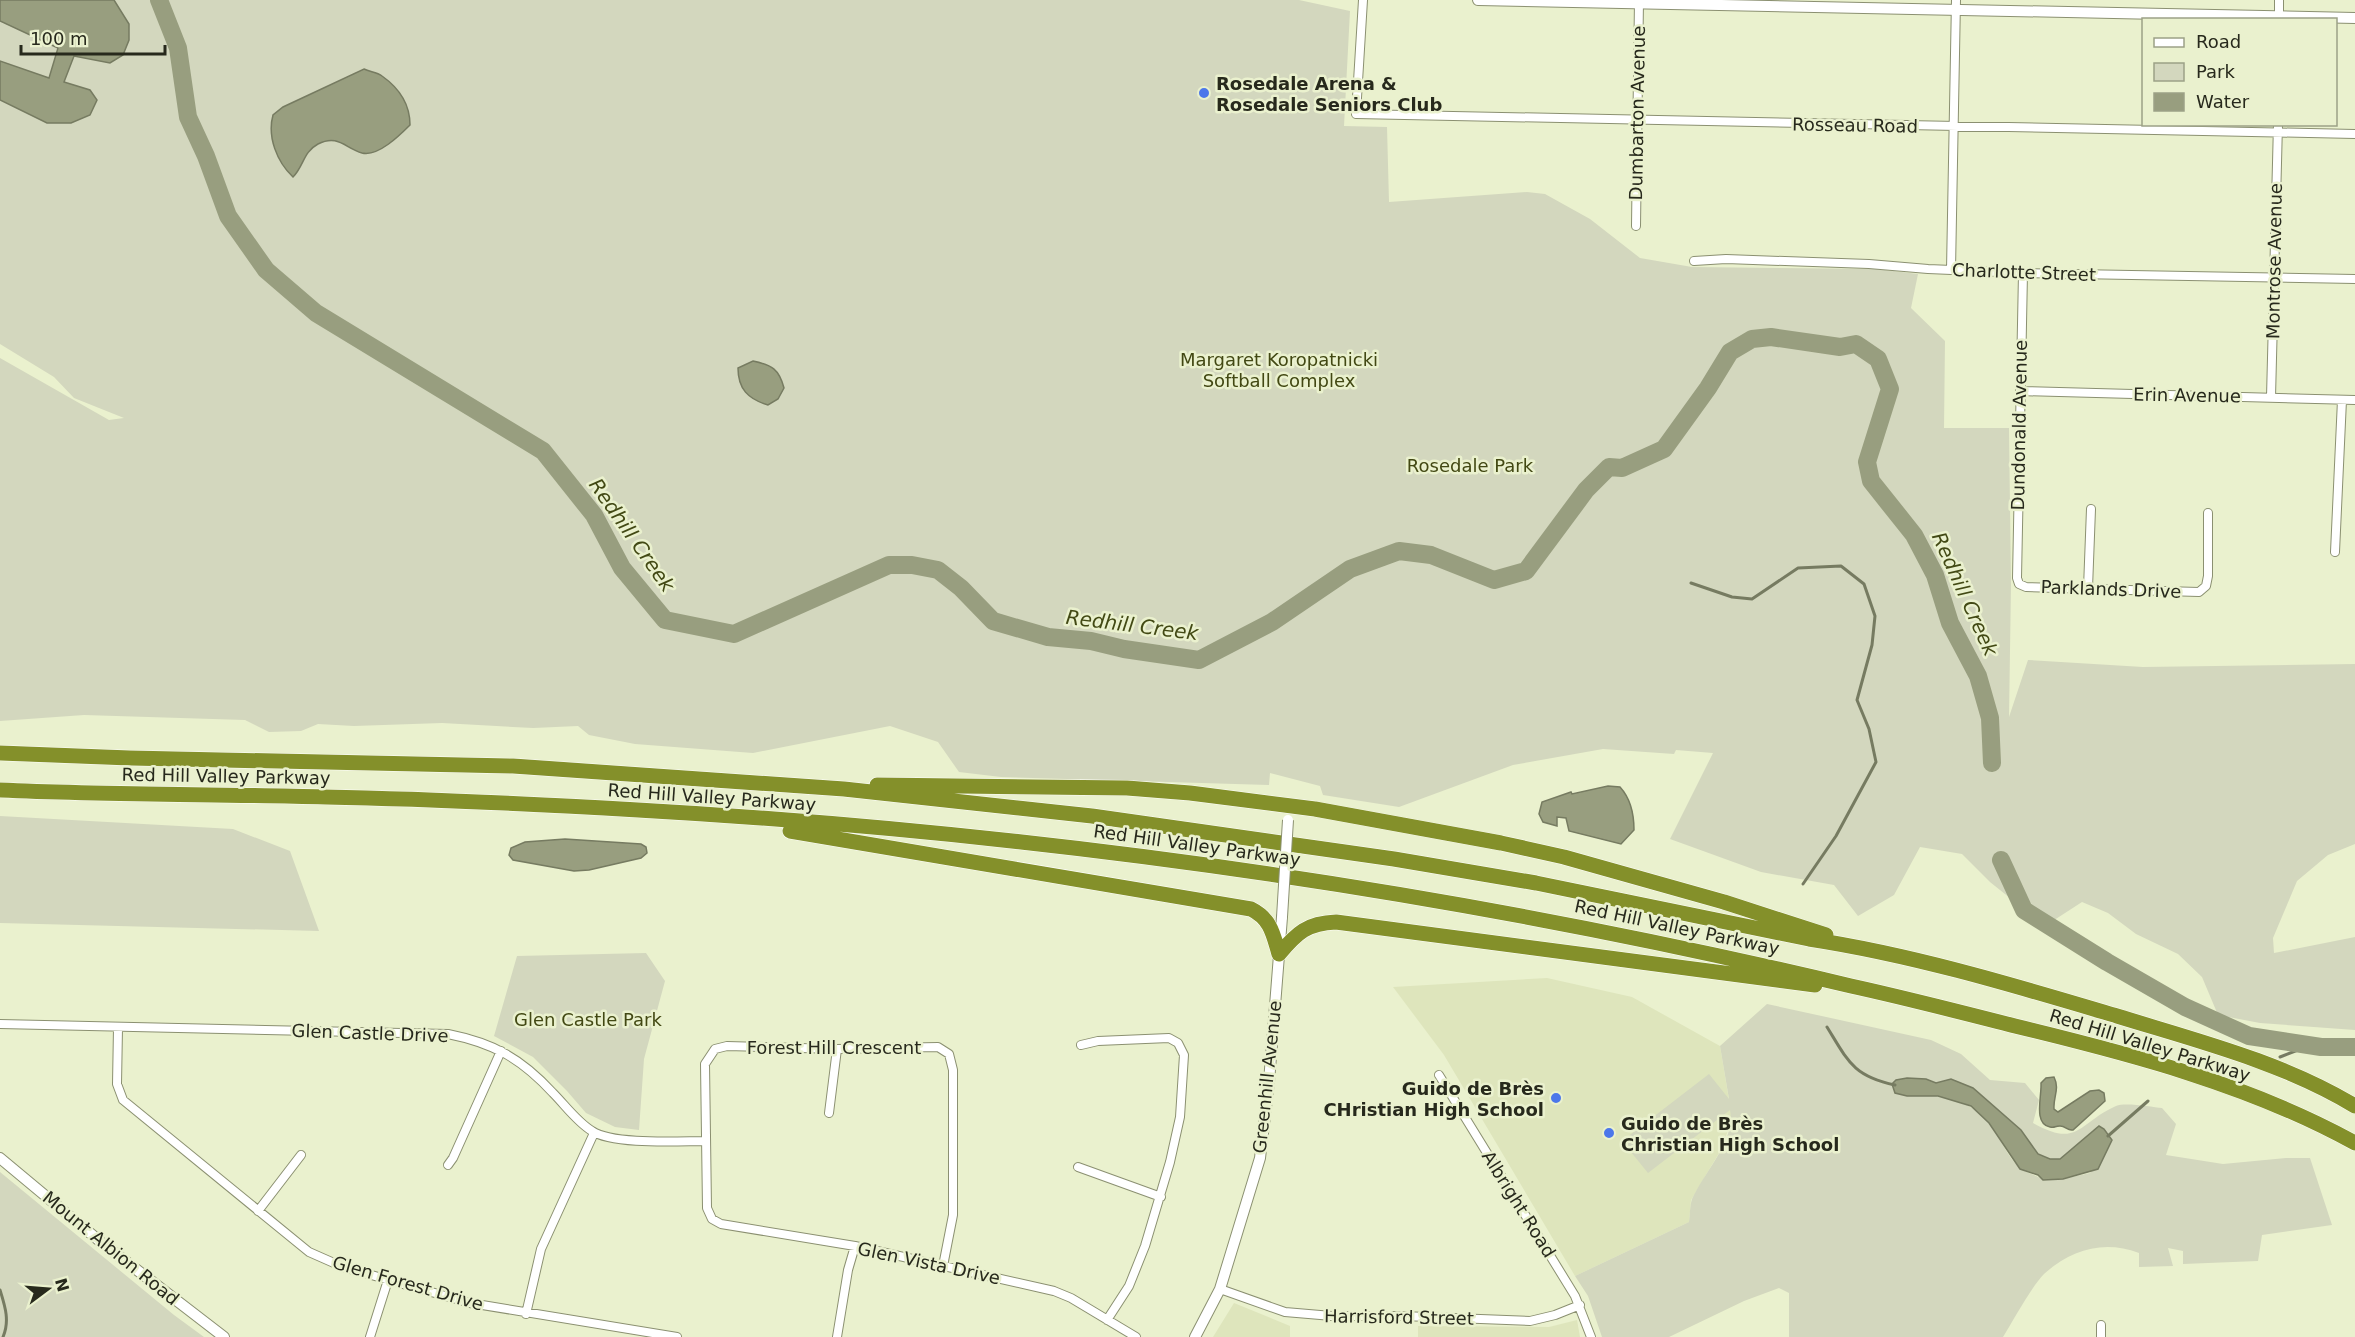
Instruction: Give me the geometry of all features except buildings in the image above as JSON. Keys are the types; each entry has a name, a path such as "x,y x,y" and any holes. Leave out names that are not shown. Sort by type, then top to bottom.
{"highway":[{"name":"Red Hill Valley Parkway","path":"0,753 130,759 513,766 844,789 1092,816 1394,859 1536,883 1848,945 1990,978 2211,1044 2278,1068 2355,1106"},
{"path":"844,789 890,784 1127,788 1190,793 1289,812 1452,833 1564,856 1788,922 1848,945"},
{"name":"Red Hill Valley Parkway","path":"0,790 486,802 714,815 1021,841 1250,871 1575,925 1735,958 2074,1040 2203,1078 2258,1098 2355,1143"},
{"path":"714,815 744,825 794,831 1251,909 1263,915 1271,926 1279,954"},
{"path":"1279,954 1296,934 1305,928 1336,922 1744,978 1881,993"}],"street":[{"name":"Rosseau Road","path":"1363,0 1356,114 1954,127 2278,129 2355,134"},
{"path":"1478,0 1956,5 2355,18"},
{"path":"2279,0 2279,17"},
{"name":"Dumbarton Avenue","path":"1636,226 1639,2"},
{"path":"1951,270 1956,5"},
{"name":"Montrose Avenue","path":"2271,397 2278,129"},
{"name":"Charlotte Street","path":"1694,261 1726,259 1845,263 2023,273 2355,279"},
{"name":"Dundonald Avenue","path":"2017,578 2023,273"},
{"name":"Erin Avenue","path":"2020,391 2355,400"},
{"path":"2335,552 2342,400"},
{"path":"2088,588 2091,509"},
{"name":"Parklands Drive","path":"2017,578 2019,584 2026,587 2199,592 2206,586 2208,576 2208,513"},
{"name":"Greenhill Avenue","path":"1195,1337 1220,1289 1260,1158 1269,1082 1289,812"},
{"name":"Glen Castle Drive","path":"0,1024 447,1034 478,1040 501,1050 535,1073 576,1117 594,1132 640,1142 705,1141"},
{"name":"Glen Forest Drive","path":"118,1028 117,1084 121,1098 129,1108 309,1252 343,1267 470,1303 677,1337"},
{"path":"1081,1045 1098,1041 1169,1038 1178,1043 1184,1055 1180,1117 1161,1197 1129,1286 1107,1320"},
{"name":"Forest Hill Crescent","path":"712,1219 706,1208 705,1064 715,1049 727,1046 837,1049 939,1047 949,1054 953,1070 953,1215 944,1266"},
{"path":"829,1113 837,1049"},
{"path":"448,1165 501,1050"},
{"name":"Albright Road","path":"1439,1075 1580,1305 1591,1337"},
{"path":"526,1314 541,1249 594,1132"},
{"path":"258,1211 301,1155"},
{"name":"Mount Albion Road","path":"0,1158 102,1243 224,1337"},
{"path":"1078,1167 1161,1197"},
{"name":"Glen Vista Drive","path":"712,1219 721,1224 855,1246 1054,1291 1071,1298 1136,1337"},
{"path":"837,1337 848,1270 855,1246"},
{"path":"370,1337 388,1280"},
{"name":"Harrisford Street","path":"1220,1289 1285,1312 1332,1316 1530,1321 1555,1315 1580,1305"},
{"path":"2101,1325 2101,1337"}],"shaded area":[{"name":"Guido de Brès Christian High School","path":"1547,978 1632,997 1720,1046 1732,1118 1722,1148 1691,1200 1689,1222 1575,1276 1444,1055 1393,987"},
{"path":"1234,1303 1290,1326 1290,1337 1213,1337"},
{"path":"1577,1320 1580,1337 1418,1337 1418,1326 1549,1327"}],"green space":[{"path":"0,0 1299,0 1350,11 1344,126 1387,127 1389,202 1527,192 1545,194 1590,219 1640,258 1692,267 1877,269 1918,274 1911,308 1945,341 1944,428 2009,428 2011,584 2009,717 2028,660 2143,667 2355,664 2355,844 2328,855 2297,881 2273,938 2274,953 2355,937 2355,1030 2260,1023 2218,1015 2202,977 2178,954 2136,934 2108,913 2082,902 2045,926 1990,882 1962,854 1920,847 1894,895 1858,916 1834,885 1761,872 1670,839 1713,753 1676,750 1674,754 1603,749 1513,765 1399,807 1323,795 1320,786 1270,773 1269,785 1001,777 959,772 938,742 890,726 753,753 635,744 589,735 578,726 533,728 442,723 354,726 318,724 301,731 269,732 245,720 84,715 0,721 0,358 109,420 124,418 74,398 54,377 0,344"},
{"path":"0,816 233,829 290,851 319,931 0,923"},
{"name":"Glen Castle Park","path":"646,953 665,981 644,1059 639,1130 615,1127 586,1113 533,1057 494,1036 517,956"},
{"path":"1767,1004 1931,1040 1961,1054 1990,1080 2025,1083 2039,1100 2033,1123 2060,1134 2078,1130 2116,1106 2139,1105 2162,1108 2176,1124 2166,1155 2223,1164 2310,1158 2332,1225 2262,1235 2258,1261 2183,1264 2183,1251 2168,1248 2173,1266 2139,1267 2139,1253 2126,1249 2101,1247 2077,1253 2055,1265 2039,1279 2003,1337 1789,1337 1789,1293 1779,1288 1744,1301 1669,1337 1602,1337 1588,1296 1575,1276 1689,1222 1692,1199 1724,1144 1731,1121 1730,1110 1648,1173 1622,1141 1709,1074 1729,1099 1720,1046","holes":["1926,1079 1936,1083 1973,1088 2021,1130 2038,1154 2050,1159 2060,1160 2093,1130 2112,1140 2090,1173 2063,1179 2043,1180 2019,1167 1988,1122 1969,1106 1946,1098 1907,1096"]},
{"path":"0,1172 174,1315 204,1337 0,1337"}],"water":[{"path":"0,0 114,0 129,24 129,40 123,55 110,63 74,56 64,82 90,90 97,100 90,115 71,123 47,123 0,100 0,61 49,78 58,48 0,21"},
{"path":"364,69 380,75 398,91 406,103 410,125 382,149 375,152 362,153 331,140 318,144 309,151 293,177 278,157 272,140 273,115 283,107"},
{"path":"753,361 774,369 782,382 784,388 778,399 768,405 750,396 740,382 738,368"},
{"path":"1608,786 1620,787 1627,796 1632,812 1634,830 1621,844 1569,831 1566,818 1557,817 1557,826 1543,822 1539,814 1542,802 1571,792 1572,794"},
{"path":"565,839 641,844 646,847 647,853 641,858 589,870 574,871 513,860 509,855 511,848 525,842"},
{"path":"2054,1077 2056,1089 2054,1109 2058,1112 2090,1091 2099,1090 2104,1093 2105,1101 2073,1130 2062,1126 2045,1125 2040,1115 2041,1083 2046,1078"},
{"path":"1926,1079 1936,1083 1951,1079 1973,1088 2021,1130 2038,1154 2050,1159 2060,1159 2099,1126 2112,1140 2098,1169 2063,1179 2043,1180 2038,1175 2020,1169 1989,1123 1971,1106 1938,1096 1907,1096 1895,1093 1892,1084 1896,1080"}],"waterway":[{"name":"Redhill Creek","path":"159,0 178,48 188,117 206,156 228,216 266,270 316,313 543,451 594,515 622,568 665,620 734,634 889,565 912,565 938,570 961,588 993,621 1048,637 1091,641 1124,649 1199,660 1272,622 1350,569 1399,551 1431,555 1494,580 1526,571 1586,490 1609,467 1622,468 1664,449 1708,388 1730,352 1752,339 1771,337 1840,347 1856,344 1878,359 1890,389 1867,462 1871,481 1914,535 1935,575 1950,623 1978,676 1990,718 1992,763"},
{"path":"1691,583 1732,597 1752,599 1798,568 1841,566 1864,584 1875,616 1872,645 1857,700 1869,729 1876,762 1836,836 1803,884"},
{"name":"Redhill Creek","path":"2001,860 2024,910 2185,1007 2249,1036 2321,1047 2355,1047"},
{"path":"1827,1027 1847,1058 1861,1072 1895,1085"},
{"path":"2280,1057 2311,1045"},
{"path":"2108,1136 2148,1101"},
{"path":"0,1290 6,1319 3,1337"}],"place":[{"name":"Rosedale Arena & Rosedale Seniors Club","path":"1204,93"},
{"name":"Guido de Brès CHristian High School","path":"1556,1098"},
{"name":"Guido de Brès Christian High School","path":"1609,1133"}],"park label":[{"name":"Margaret Koropatnicki Softball Complex","path":"1279,370"},
{"name":"Rosedale Park","path":"1470,465"}]}
